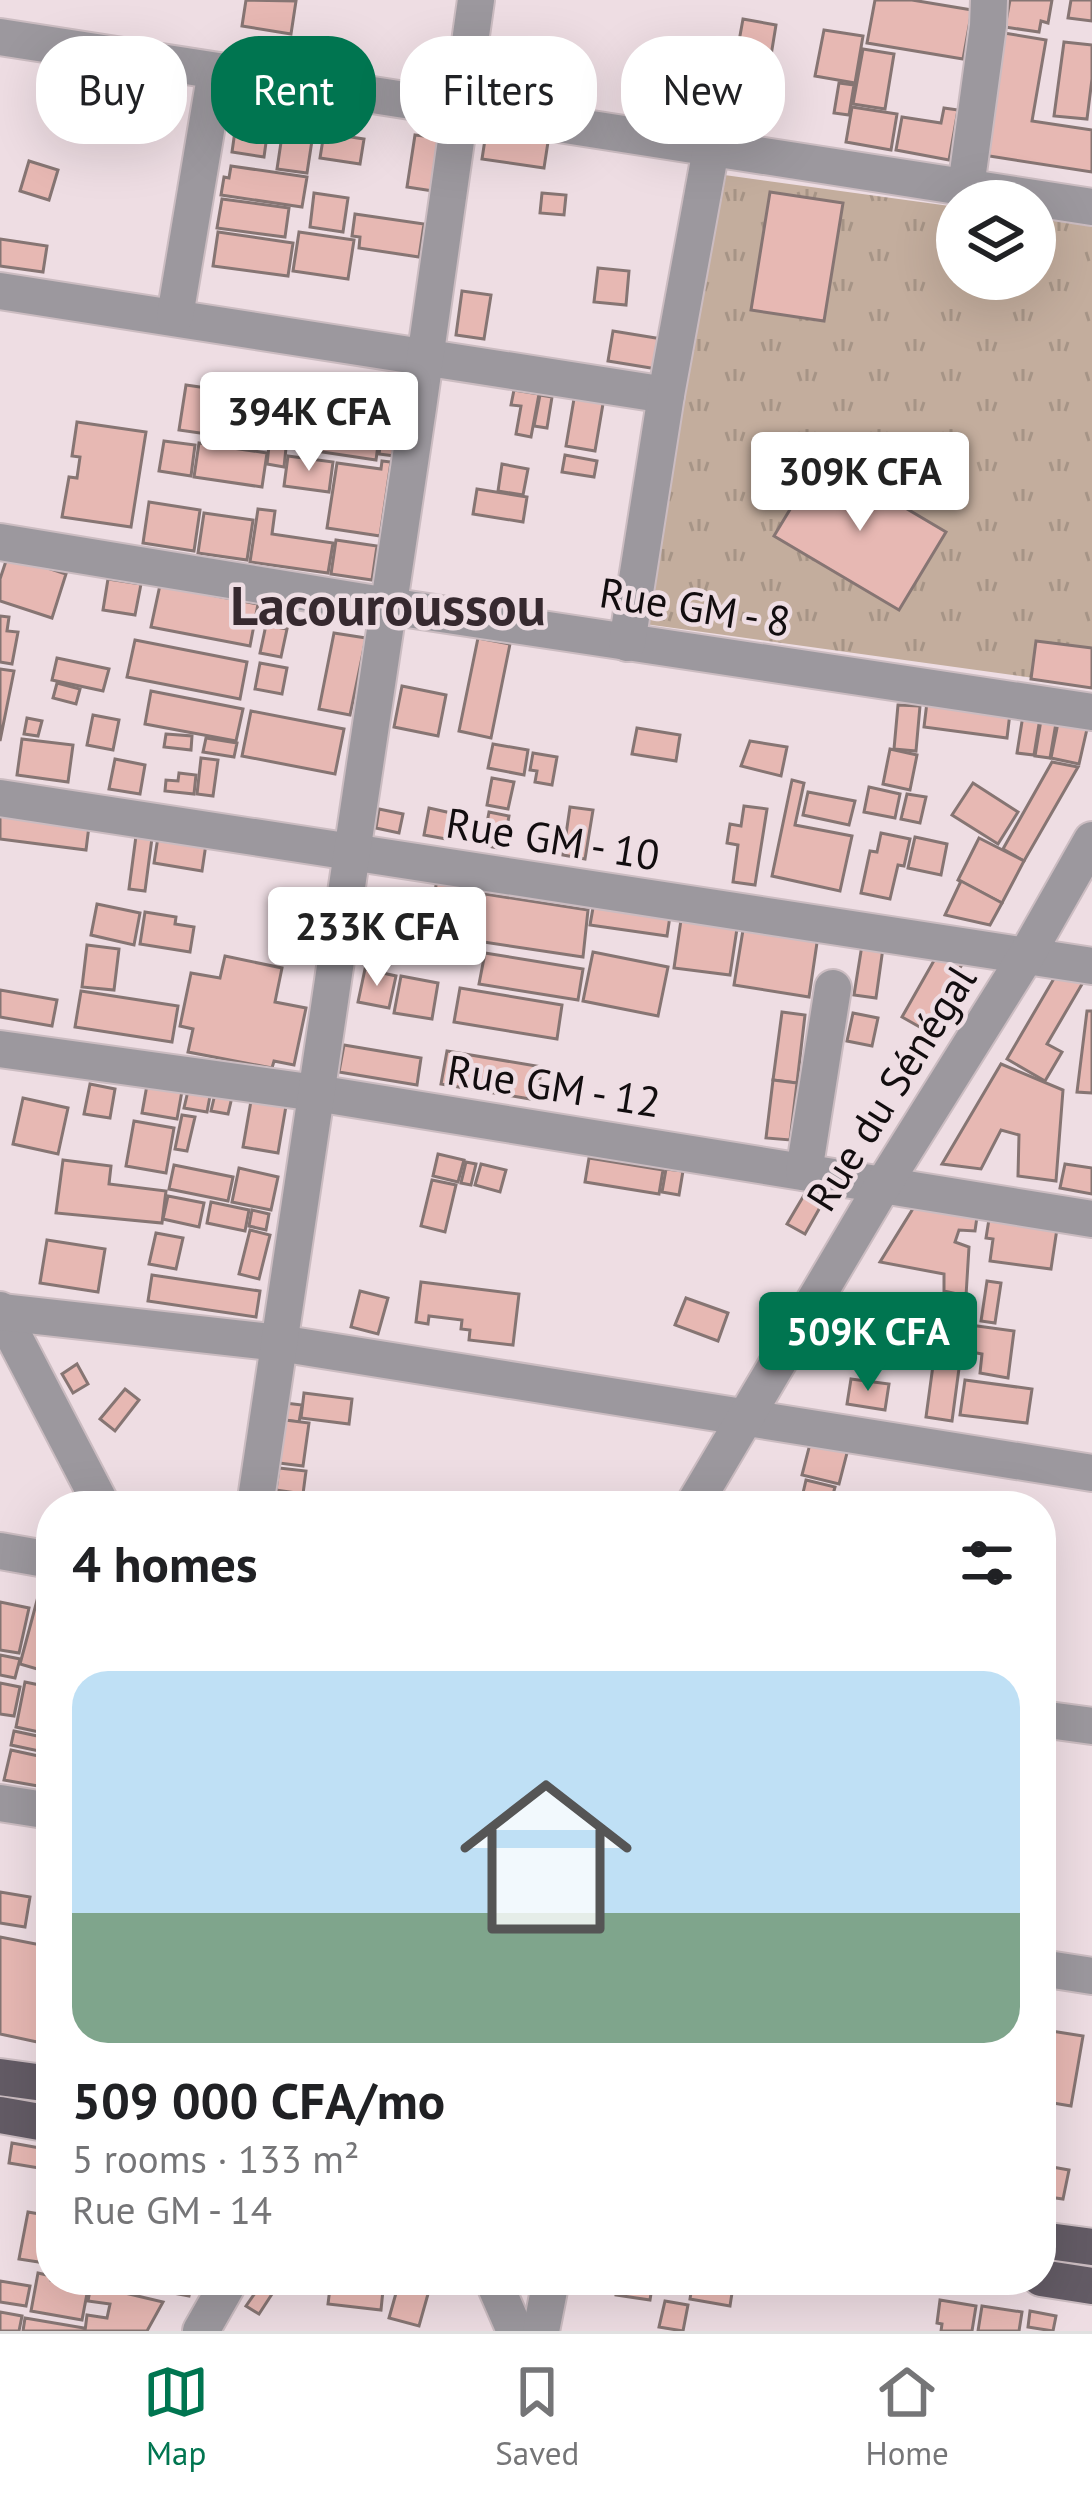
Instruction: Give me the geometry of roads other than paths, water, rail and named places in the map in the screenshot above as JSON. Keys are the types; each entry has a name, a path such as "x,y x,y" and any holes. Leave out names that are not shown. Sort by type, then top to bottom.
{"main road":[{"path":"0,2077 36,2082"},
{"path":"0,2115 36,2121"},
{"path":"1056,2242 1092,2247"},
{"path":"1056,2280 1092,2286"}],"street":[{"path":"471,36 476,0"},
{"path":"967,180 989,0"},
{"path":"0,37 211,69"},
{"path":"175,316 211,100"},
{"path":"597,131 936,183"},
{"path":"257,1491 457,144"},
{"path":"627,643 711,149"},
{"path":"1056,202 1092,207"},
{"path":"0,291 666,395"},
{"name":"Rue GM - 8","path":"0,542 1092,712"},
{"name":"Rue GM - 10","path":"0,798 1092,966"},
{"name":"Rue du Sénégal","path":"702,1491 1092,840"},
{"path":"804,1172 833,988"},
{"name":"Rue GM - 12","path":"0,1048 316,1093 1092,1219"},
{"path":"0,1311 279,1343 1092,1474"},
{"path":"0,1311 94,1491"},
{"path":"0,1551 36,1557"},
{"path":"1056,1721 1092,1726"},
{"path":"0,1803 36,1809"},
{"path":"1056,1970 1092,1976"},
{"path":"203,2327 209,2295"},
{"path":"203,2327 221,2295"},
{"path":"499,2295 515,2331"},
{"path":"541,2331 548,2295"}],"district":[{"name":"Lacouroussou","path":"388,606"}]}
